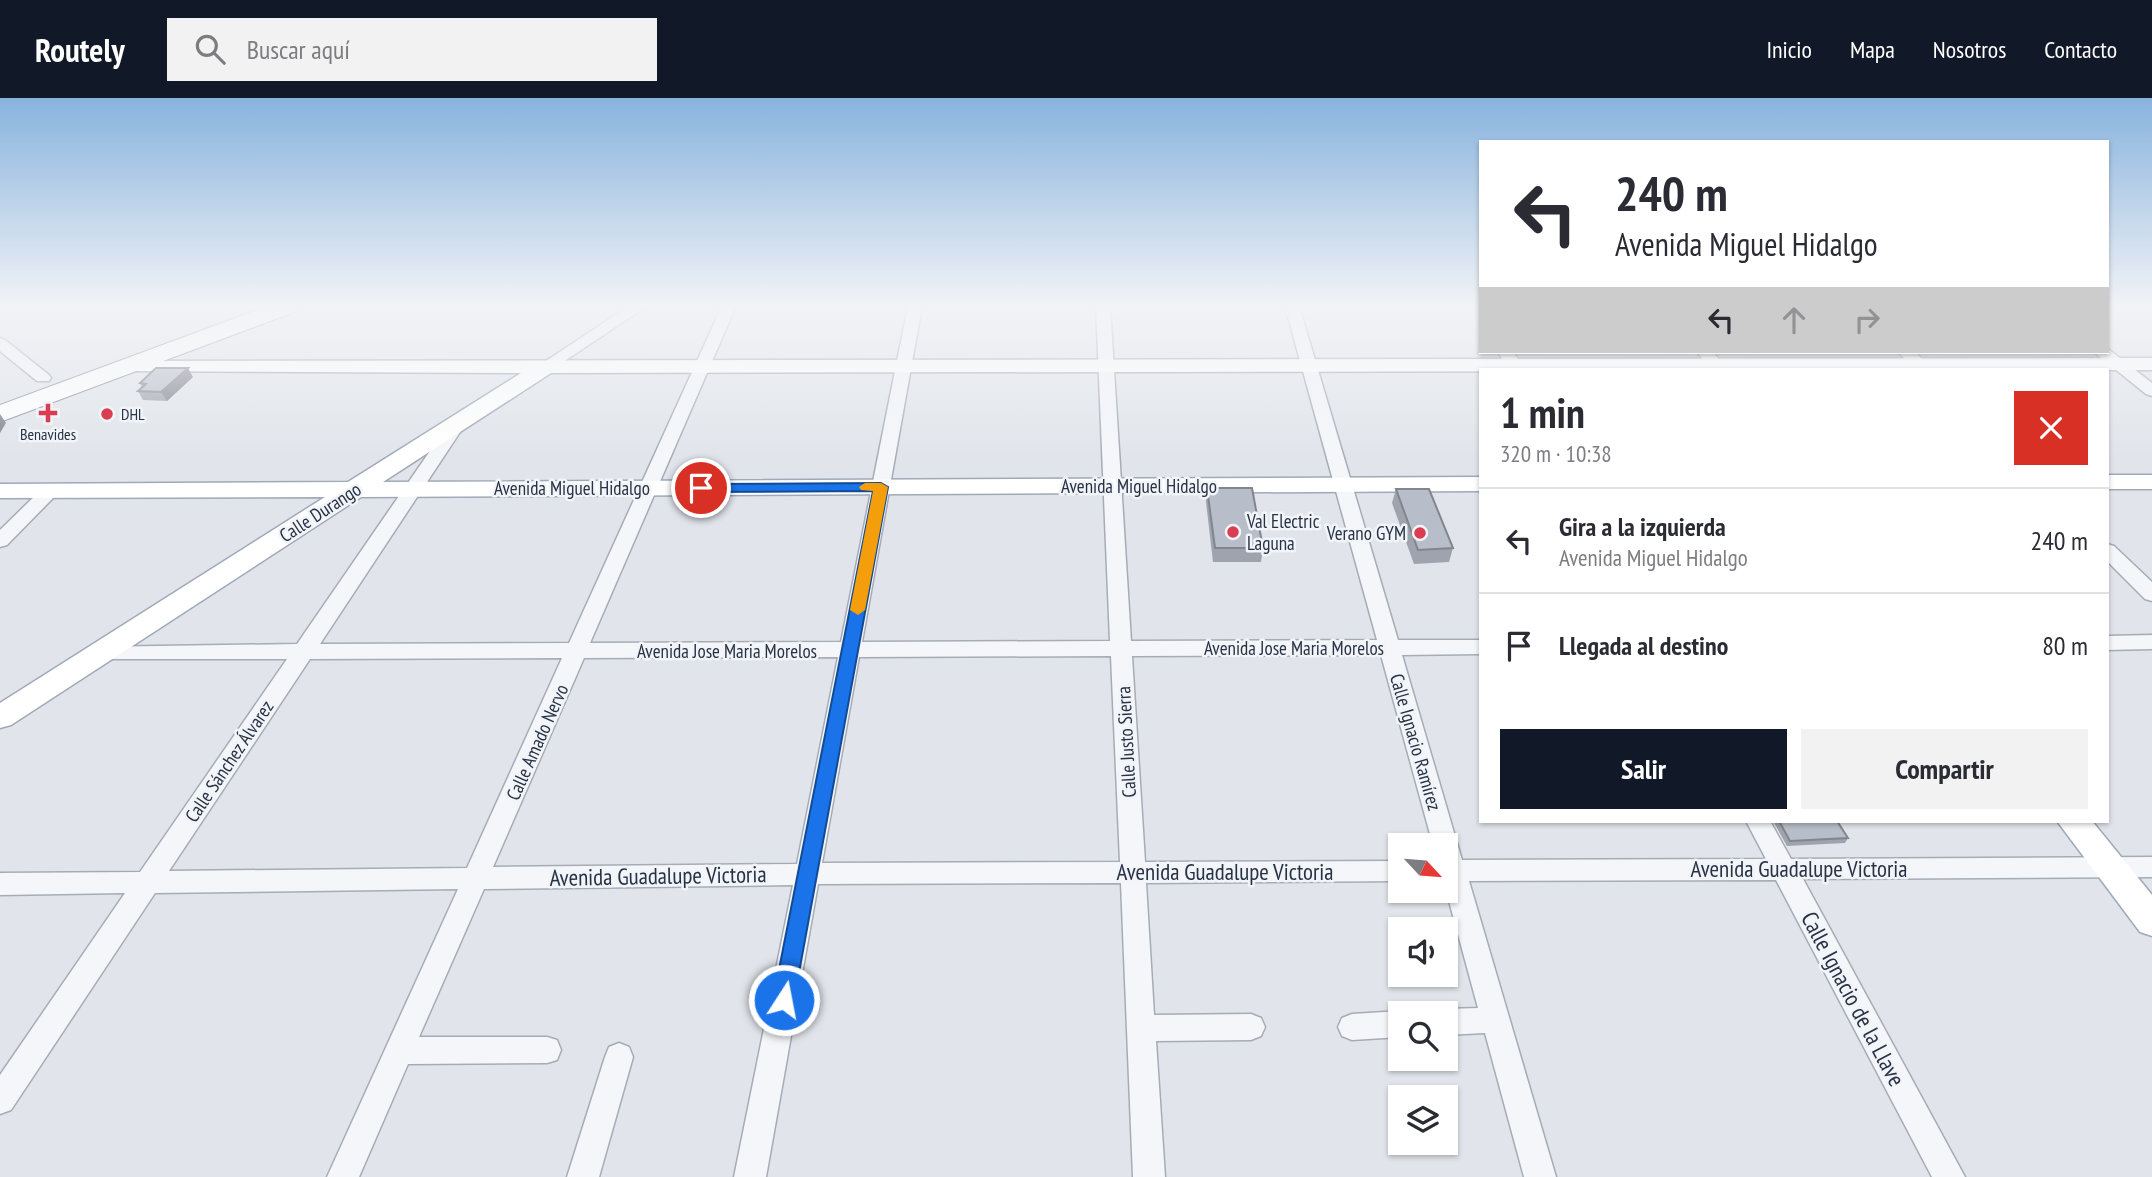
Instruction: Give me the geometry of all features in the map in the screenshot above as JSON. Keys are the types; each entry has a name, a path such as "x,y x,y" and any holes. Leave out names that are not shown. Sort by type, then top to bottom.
{"highway":[{"path":"0,394 102,356"},
{"path":"124,368 136,356"},
{"path":"0,414 155,356"}],"main road":[{"path":"124,368 1916,362 2110,358 2152,364"},
{"name":"Calle Durango","path":"0,716 548,365"},
{"path":"2109,482 2152,482"},
{"name":"Avenida Miguel Hidalgo","path":"0,491 1479,484"},
{"path":"2075,823 2152,921"}],"street":[{"path":"16,356 43,378"},
{"name":"Calle Durango","path":"548,365 561,356"},
{"name":"Calle Amado Nervo","path":"343,1177 707,356"},
{"path":"750,1177 906,356"},
{"name":"Calle Justo Sierra","path":"1106,356 1149,1177"},
{"name":"Calle Ignacio Ramírez","path":"1307,356 1439,833"},
{"path":"2110,358 2152,391"},
{"name":"Calle Sánchez Álvarez","path":"0,1100 458,423"},
{"path":"0,541 50,491"},
{"path":"2109,552 2152,594"},
{"path":"2109,643 2152,642"},
{"name":"Avenida Jose Maria Morelos","path":"100,652 1479,647"},
{"name":"Calle Ignacio de la Llave","path":"1759,823 1949,1177"},
{"name":"Avenida Guadalupe Victoria","path":"1458,871 2152,867"},
{"name":"Avenida Guadalupe Victoria","path":"0,884 808,874 1388,871"},
{"name":"Calle Ignacio Ramírez","path":"1458,900 1540,1177"},
{"path":"1458,1022 1495,1020"},
{"path":"1352,1027 1388,1025"},
{"path":"1141,1028 1251,1027"},
{"path":"399,1051 547,1050"},
{"path":"583,1177 619,1057"}],"building":[{"path":"156,368 188,368 161,392 138,391 146,384 140,383"},
{"name":"Val Electric Laguna","path":"1207,488 1252,488 1263,548 1215,548"},
{"path":"1396,489 1429,489 1453,548 1418,550"},
{"path":"1780,823 1838,823 1848,838 1790,841"}],"slow traffic":[{"path":"858,610 881,487 865,487"}],"place":[{"name":"Benavides","path":"48,413"},
{"name":"DHL","path":"107,414"},
{"name":"Val Electric Laguna","path":"1233,532"},
{"name":"Verano GYM","path":"1420,533"}],"route":[{"path":"701,488 881,487 784,1000"}]}
